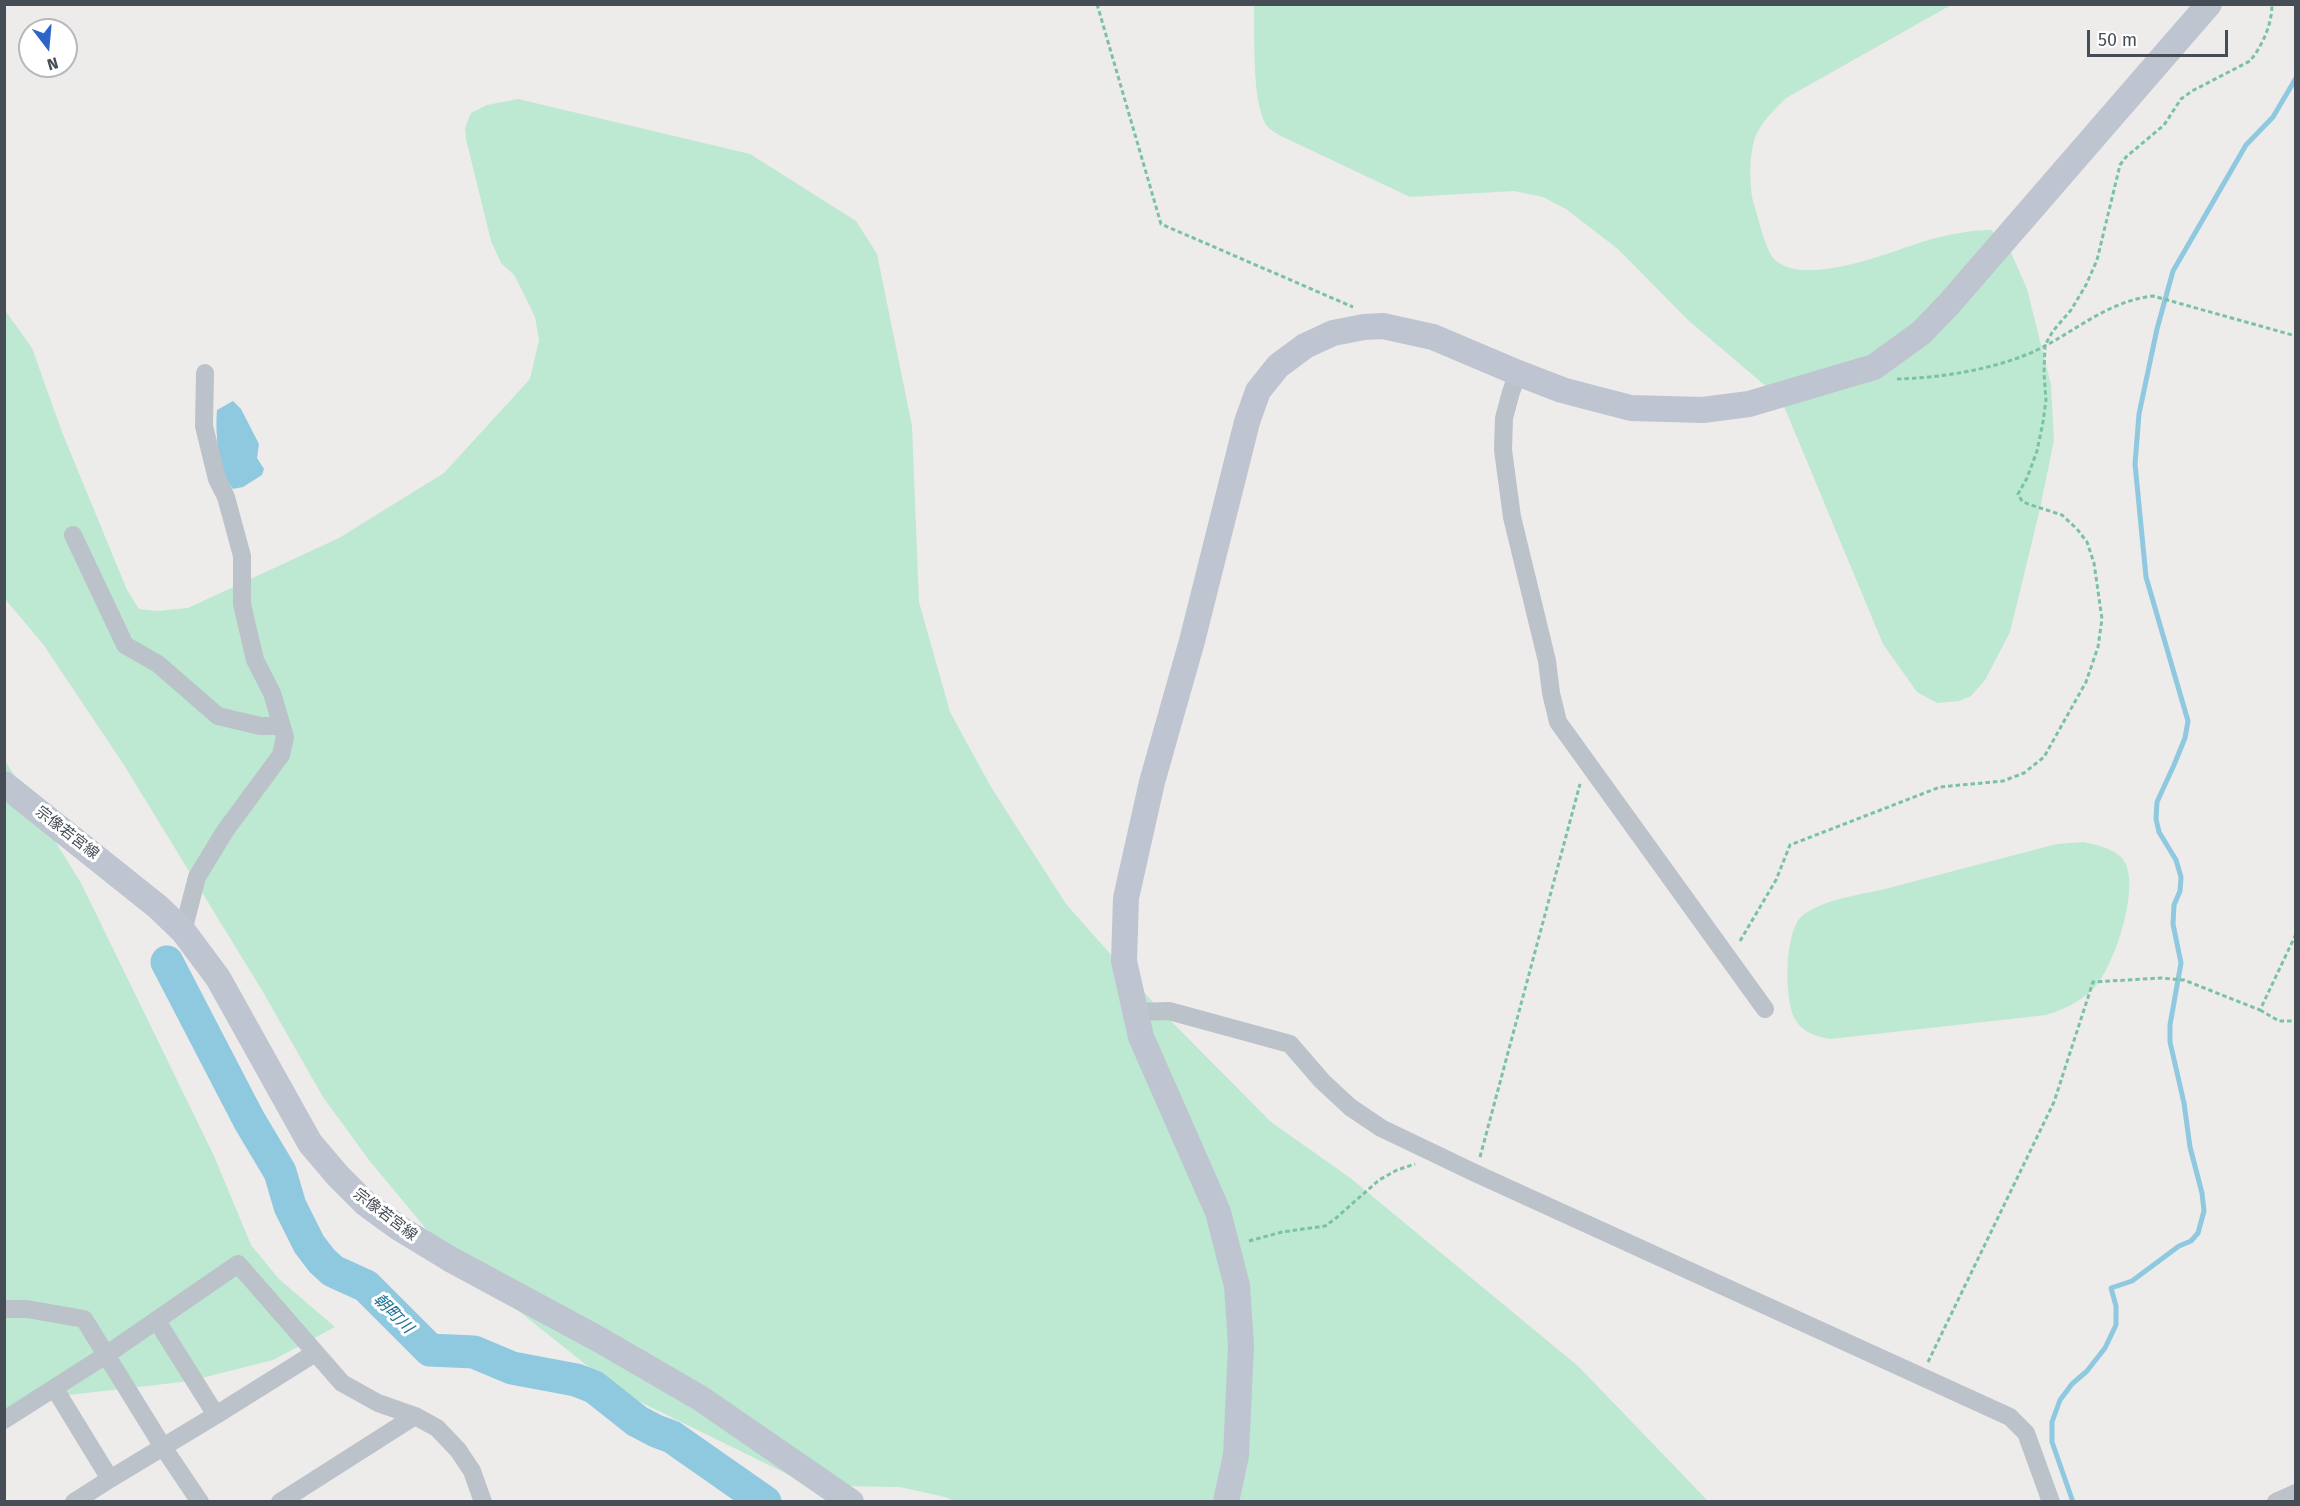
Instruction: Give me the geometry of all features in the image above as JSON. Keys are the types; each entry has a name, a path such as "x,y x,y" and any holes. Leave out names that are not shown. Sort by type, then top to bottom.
{"street":[{"path":"1226,1502 1236,1455 1241,1345 1237,1286 1218,1212 1141,1037 1124,961 1126,898 1152,782 1192,641 1247,422 1258,391 1278,366 1305,346 1333,333 1383,326 1433,337 1562,390 1631,408 1703,410 1749,404 1874,367 1921,333 1949,304 2209,4"},
{"path":"183,931 196,877 225,831 281,755 285,737 272,693 255,660 242,604 242,556 226,497 217,479 204,426 205,373"},
{"path":"1518,373 1504,418 1503,450 1512,517 1547,661 1558,722 1730,958 1765,1010"},
{"path":"73,535 125,645 158,664 218,717 260,726 281,726"},
{"name":"宗像若宮線","path":"4,784 149,899 183,931 218,978 310,1143 366,1204 399,1228 450,1259 600,1340 700,1398 851,1502"},
{"path":"1136,1012 1169,1011 1290,1044 1322,1081 1350,1107 1381,1128 2010,1418 2026,1432 2051,1502"},
{"path":"4,1420 106,1355 238,1264 342,1383 378,1403 415,1416 437,1428 458,1450 472,1471 482,1501"},
{"path":"4,1309 27,1309 84,1319 163,1447 200,1502"},
{"path":"157,1320 216,1415"},
{"path":"74,1502 315,1353"},
{"path":"55,1389 110,1479"},
{"path":"280,1502 415,1416"},
{"path":"2277,1502 2295,1493"}],"path":[{"path":"1097,4 1161,224 1362,311"},
{"path":"1730,958 1776,880 1790,845 1940,787 2003,780 2024,773 2044,757 2086,682 2098,647 2102,620 2094,563 2087,543 2077,529 2062,515 2028,504 2022,501 2018,494 2037,451 2043,422 2046,400 2045,345 2071,310 2094,268 2105,233 2120,165 2126,157 2164,125 2181,99 2250,61 2266,32 2272,14 2272,4"},
{"path":"1874,367 1892,379 1947,375 1979,369 2034,351 2102,311 2153,296 2295,336"},
{"path":"1475,1173 1586,761"},
{"path":"2260,1010 2295,934"},
{"path":"1920,1377 2054,1102 2093,982 2161,978 2184,980 2260,1010 2279,1021 2295,1021"},
{"path":"1227,1247 1282,1232 1325,1226 1379,1180 1397,1170 1440,1156"}],"green space":[{"path":"1254,5 1951,5 1786,98 1766,119 1757,133 1752,148 1750,176 1753,201 1768,249 1775,260 1789,268 1829,269 1875,258 1939,237 1991,230 2009,248 2027,289 2051,385 2054,440 2010,632 1985,680 1971,696 1959,701 1937,703 1917,692 1883,644 1781,399 1688,320 1618,249 1566,209 1543,197 1514,191 1410,197 1272,130 1263,117 1256,87"},
{"path":"518,99 750,154 856,221 877,254 912,426 919,602 950,712 991,787 1066,904 1160,1010 1271,1122 1349,1177 1578,1366 1708,1501 954,1501 900,1487 833,1486 791,1476 620,1392 495,1292 432,1236 369,1160 323,1097 263,992 124,765 43,644 5,599 4,309 32,348 62,432 127,590 139,609 157,611 188,608 339,538 444,473 530,379 539,340 535,317 515,276 501,263 491,241 465,128 471,113 487,105"},
{"path":"4,759 81,883 214,1156 251,1245 279,1279 335,1327 273,1360 190,1381 69,1395 19,1412 4,1422"},
{"path":"2084,842 2109,849 2122,858 2128,870 2129,886 2128,904 2110,963 2094,988 2078,1001 2046,1015 1830,1039 1806,1031 1798,1024 1791,1009 1788,965 1792,935 1803,915 1821,905 1842,898 2057,844"}],"water":[{"path":"233,401 241,409 259,444 257,458 264,469 262,475 243,487 233,489 221,462 216,419 217,410"}],"waterway":[{"path":"2073,1502 2052,1442 2052,1422 2060,1400 2105,1348 2116,1325 2116,1306 2111,1288 2132,1281 2179,1246 2191,1241 2198,1233 2204,1211 2170,1042 2170,1025 2181,963 2173,924 2174,905 2180,891 2181,877 2176,860 2159,832 2156,819 2157,802 2185,738 2188,721 2146,577 2135,464 2139,414 2157,329 2173,271 2246,145 2273,117 2296,78"},
{"name":"朝町川","path":"167,962 249,1120 280,1172 290,1206 309,1244 333,1271 366,1286 430,1350 474,1352 512,1368 576,1380 594,1387 637,1421 672,1437 765,1502"}]}
